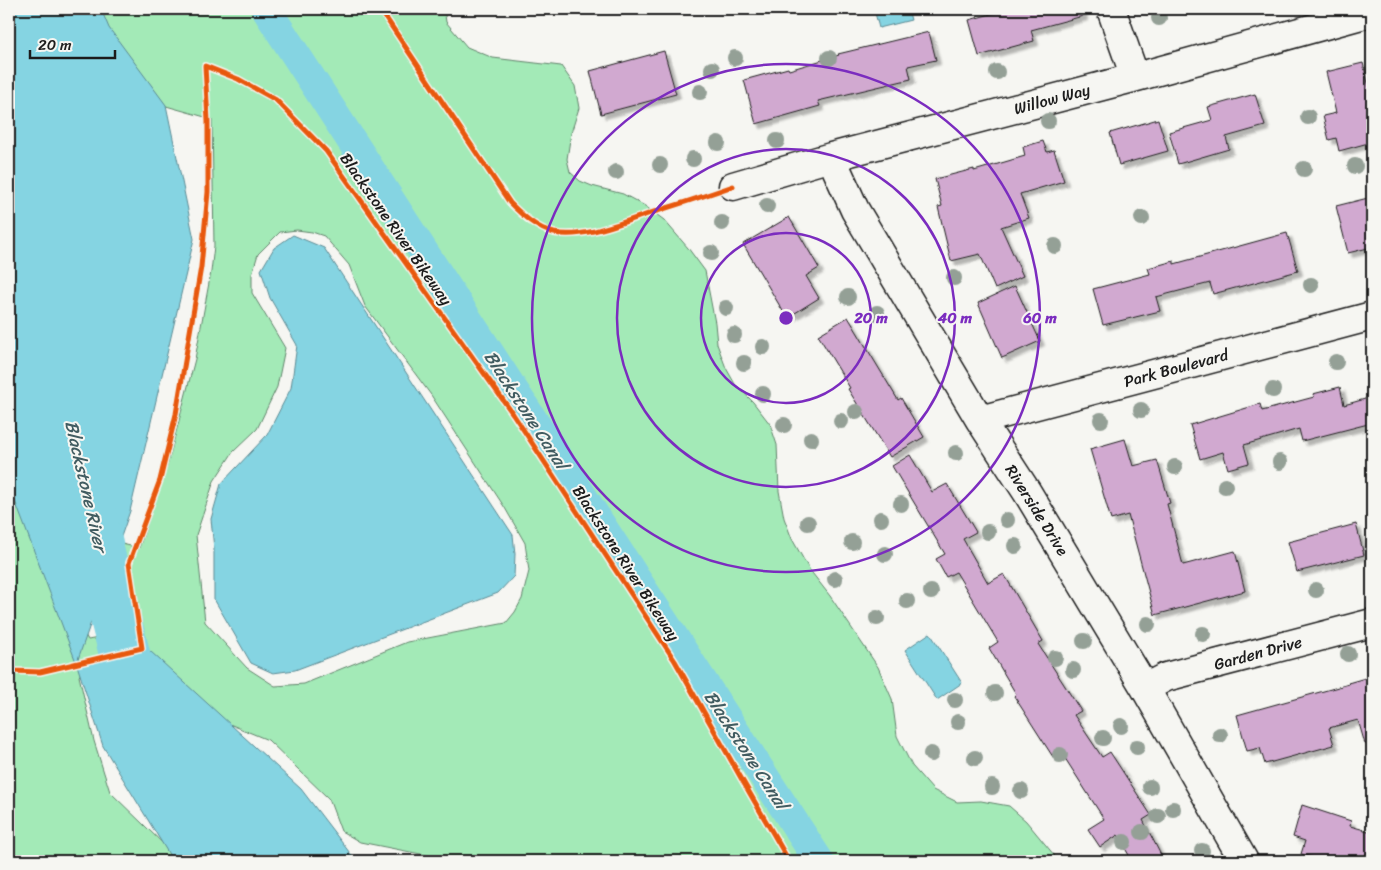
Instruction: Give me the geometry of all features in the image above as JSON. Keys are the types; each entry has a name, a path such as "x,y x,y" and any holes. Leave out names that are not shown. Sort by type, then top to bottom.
{"street":[{"path":"1111,9 1136,78"},
{"name":"Willow Way","path":"733,186 831,157 1136,78 1372,12"},
{"name":"Riverside Drive","path":"831,157 855,210 980,420 1027,492 1145,688 1244,861"},
{"name":"Park Boulevard","path":"980,420 1372,316"},
{"name":"Garden Drive","path":"1145,688 1166,677 1372,623"}],"green space":[{"path":"76,9 444,9 446,22 467,47 493,58 561,66 575,86 579,108 571,133 567,159 570,172 580,181 623,194 645,206 664,220 705,271 717,344 726,368 735,384 753,402 770,424 777,445 779,491 784,518 792,539 809,569 830,596 878,667 892,699 897,736 912,766 933,790 957,802 981,801 1009,806 1026,821 1059,861 456,861 360,842 341,831 329,799 268,740 210,716 81,668 79,676 94,741 110,792 181,861 9,861 9,433 65,597 88,640 129,632 109,541 139,548 168,463 195,359 211,272 214,246 212,119 145,100","holes":["297,230 324,236 349,265 365,306 431,395 505,508 525,543 529,571 522,599 506,623 407,642 304,684 275,686 247,668 205,622 196,535 214,481 233,452 257,429 277,387 285,348 252,293 252,274 258,254 280,232"]}],"water":[{"path":"9,9 101,9 109,28 166,105 194,239 130,511 77,662 150,651 301,789 356,861 173,861 103,746 76,662 9,485"},
{"path":"874,9 908,9 911,20 879,28"},
{"path":"293,235 324,248 513,535 515,554 514,576 498,593 295,670 273,673 251,663 214,599 214,549 211,519 221,484 267,435 291,388 297,345 270,298 261,270 274,248"},
{"path":"930,633 962,683 937,700 905,650"}],"building":[{"path":"1009,9 1082,9 1083,16 1031,30 1034,41 979,56 969,20"},
{"path":"929,32 936,60 908,66 911,79 818,101 820,106 756,124 744,80 788,68 789,70 838,54"},
{"path":"664,51 676,94 601,114 590,71"},
{"path":"1363,63 1372,99 1372,114 1367,115 1372,142 1339,151 1336,138 1329,140 1323,116 1336,113 1326,72"},
{"path":"1255,94 1265,126 1226,137 1229,149 1178,164 1169,132 1212,120 1208,107"},
{"path":"1158,119 1168,151 1119,165 1110,133"},
{"path":"1043,141 1047,152 1054,150 1064,181 1020,194 1029,218 1001,227 1023,276 995,289 980,254 951,261 938,207 942,206 935,179 974,169 974,171 1025,156 1023,147"},
{"path":"1372,197 1372,247 1348,253 1336,206"},
{"path":"789,217 819,268 806,276 819,298 787,318 743,244"},
{"path":"1287,233 1298,271 1213,294 1210,283 1156,297 1160,311 1103,325 1093,289 1150,274 1148,268 1174,261 1174,264"},
{"path":"1015,286 1040,341 1002,358 978,303"},
{"path":"848,317 898,400 901,398 924,437 890,457 848,389 850,388 818,335"},
{"path":"1340,387 1344,405 1372,397 1372,423 1302,441 1299,429 1244,445 1249,463 1228,469 1223,452 1200,459 1190,425 1260,404 1262,411 1314,397 1313,394"},
{"path":"1125,439 1133,466 1157,460 1170,503 1167,504 1183,565 1235,551 1245,591 1155,615 1128,515 1111,520 1090,449"},
{"path":"910,455 932,492 947,484 976,532 963,539 988,583 1004,574 1043,641 1038,644 1081,711 1074,715 1102,757 1110,752 1151,815 1143,820 1164,861 1132,861 1118,835 1100,847 1088,829 1104,819 1061,752 1053,757 1014,696 1016,694 989,648 998,642 956,572 946,577 936,559 945,554 892,466"},
{"path":"1356,524 1364,555 1297,572 1288,542"},
{"path":"1372,676 1372,743 1365,744 1358,720 1329,728 1334,745 1265,764 1260,748 1247,751 1237,715"},
{"path":"1302,805 1351,821 1350,826 1372,832 1372,861 1325,861 1301,854 1305,841 1293,837"}],"waterway":[{"name":"Blackstone Canal","path":"266,9 819,861"},
{"name":"Blackstone River","path":"90,513 133,687 153,717"}],"cycle path":[{"path":"380,9 510,203 541,228 554,233 565,234 589,232 614,226 733,186"},
{"name":"Blackstone River Bikeway","path":"9,669 12,671 40,672 142,648 129,563 160,480 176,414 201,267 208,192 208,121 205,66 238,79 276,100 326,151 513,414 675,661 789,861"}]}
